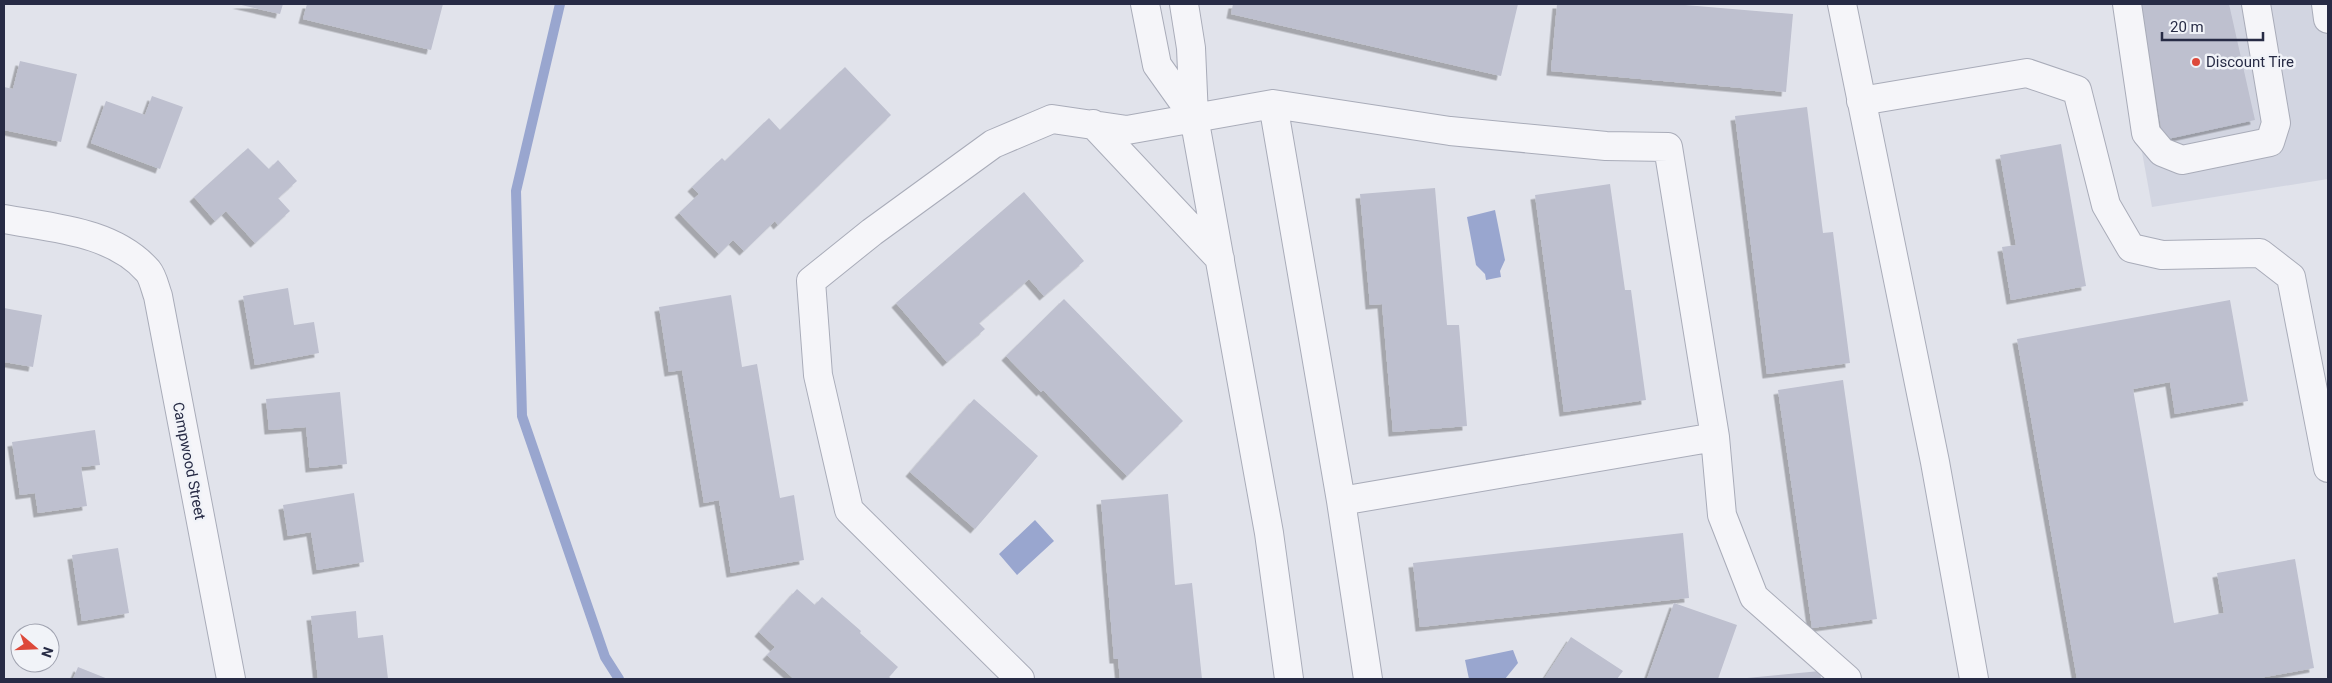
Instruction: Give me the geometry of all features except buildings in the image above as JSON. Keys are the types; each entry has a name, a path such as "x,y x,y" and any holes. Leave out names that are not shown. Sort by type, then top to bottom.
{"street":[{"path":"1145,4 1157,66 1194,117"},
{"path":"1184,4 1191,48 1194,117 1269,533 1288,679"},
{"path":"1842,4 1935,462 1974,679"},
{"path":"2127,4 2146,133 2162,152 2182,160 2270,142 2276,123 2256,4"},
{"path":"2326,4 2328,19"},
{"path":"1861,101 2027,73 2077,90 2106,205 2131,248 2162,255 2260,253 2290,277 2328,468"},
{"path":"1273,104 1341,501 1368,679"},
{"path":"1020,679 849,510 818,375 811,281 872,232 993,144 1052,119 1127,130 1273,104 1450,131 1606,146 1668,146 1715,437 1722,515 1754,597 1847,679"},
{"path":"1093,124 1220,259"},
{"name":"Campwood Street","path":"4,219 81,233 127,254 149,272 158,296 231,679"},
{"path":"1341,501 1715,437"}],"shaded area":[{"path":"2115,4 2328,4 2328,179 2152,207"}],"water":[{"path":"1495,210 1505,260 1500,271 1501,277 1486,280 1485,274 1476,265 1467,217"},
{"path":"1035,520 1054,541 1017,575 999,554"},
{"path":"1513,650 1518,663 1505,679 1469,679 1465,660"}],"waterway":[{"path":"560,4 516,191 522,416 605,657 619,679"}],"place":[{"name":"Discount Tire","path":"2196,62"}]}
